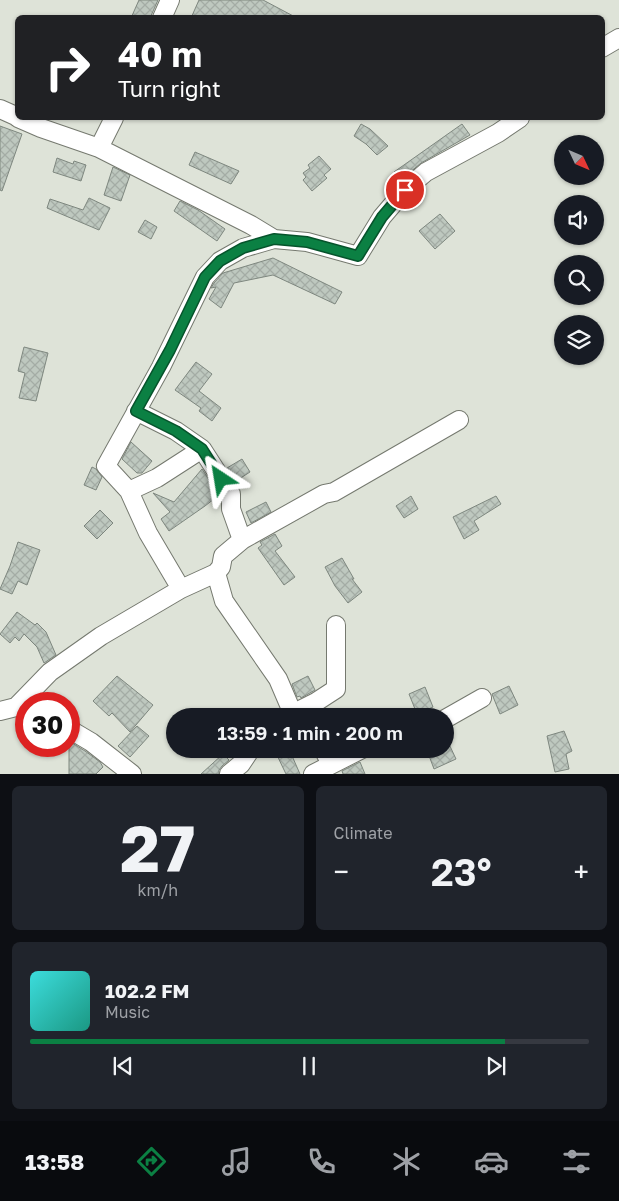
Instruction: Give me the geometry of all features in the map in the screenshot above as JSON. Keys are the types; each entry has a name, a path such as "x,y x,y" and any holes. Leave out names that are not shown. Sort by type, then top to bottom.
{"street":[{"path":"163,15 170,0"},
{"path":"605,46 619,38"},
{"path":"0,110 15,116"},
{"path":"24,120 41,128 99,148 251,225 274,239"},
{"path":"99,148 113,120"},
{"path":"182,589 148,533 129,491 106,466 170,350 205,277 220,261 243,248 274,239 307,242 358,256 382,217 405,190 426,172 498,134 517,120"},
{"path":"136,411 176,431 202,449 231,494 231,509 242,540"},
{"path":"35,692 50,672 101,636 182,589 216,572 221,567 223,556 242,540 324,494 334,492 459,420"},
{"path":"129,491 156,478 202,449"},
{"path":"216,572 224,601 278,679 295,708"},
{"path":"307,708 336,689 336,625"},
{"path":"454,714 482,698"},
{"path":"0,711 15,707"},
{"path":"80,735 132,774"},
{"path":"229,774 241,764 245,758"},
{"path":"314,774 326,758"}],"building":[{"path":"139,0 158,0 151,15 132,15"},
{"path":"199,0 263,0 291,15 192,15"},
{"path":"361,124 370,129 388,146 377,155 354,136"},
{"path":"462,124 470,135 421,163 402,179 394,172"},
{"path":"0,126 22,134 2,191 0,190"},
{"path":"195,152 239,171 231,184 189,165"},
{"path":"319,156 331,169 324,175 327,178 312,191 303,180 306,177 303,173 310,168 308,165"},
{"path":"57,158 73,164 74,161 86,165 81,181 53,172"},
{"path":"113,167 130,175 121,201 104,195"},
{"path":"89,198 110,208 99,230 47,208 50,199 83,210"},
{"path":"180,201 198,210 225,229 217,241 174,211"},
{"path":"440,214 455,231 435,249 419,231"},
{"path":"145,220 157,227 151,239 138,232"},
{"path":"273,258 342,292 335,304 273,275 234,283 221,308 209,299 216,287 211,288 223,273"},
{"path":"24,347 48,353 36,401 19,398 25,373 18,371"},
{"path":"196,362 212,374 199,391 221,408 212,421 199,411 201,408 175,390"},
{"path":"131,442 152,461 142,473 137,473 122,459"},
{"path":"242,459 250,472 236,481 227,468"},
{"path":"92,467 102,477 96,490 84,485"},
{"path":"202,469 219,495 169,531 161,519 170,512 153,493 174,502"},
{"path":"411,496 418,509 404,518 396,506"},
{"path":"496,496 501,504 474,521 479,530 464,539 453,517"},
{"path":"266,502 271,512 251,523 246,512"},
{"path":"100,510 113,523 97,539 84,526"},
{"path":"275,534 282,546 275,551 295,577 284,585 258,548 262,545 260,542"},
{"path":"18,542 40,550 27,585 18,581 12,594 0,589"},
{"path":"342,558 354,579 352,579 362,592 348,603 335,586 325,567"},
{"path":"17,612 35,625 37,623 46,632 56,655 44,663 37,647 24,634 19,641 15,637 10,643 0,634"},
{"path":"117,676 153,705 130,732 112,713 109,716 93,701"},
{"path":"308,676 315,690 301,698 300,696 297,697 292,684"},
{"path":"509,686 518,705 500,714 492,694"},
{"path":"425,687 433,707 415,708 409,694"},
{"path":"137,726 149,736 130,757 118,746"},
{"path":"564,731 572,751 566,754 569,769 555,772 547,736"},
{"path":"80,748 100,762 103,767 96,774 69,774 69,757 80,757"},
{"path":"454,755 456,759 434,769 430,758 454,758"},
{"path":"219,758 227,758 229,760 219,770 219,774 201,774"},
{"path":"278,758 293,758 300,774 286,774"},
{"path":"360,762 365,774 343,774 342,771"}],"route":[{"path":"221,479 202,449 176,431 136,411 170,350 205,277 220,261 243,248 274,239 307,242 358,256 382,217 405,190"}]}
